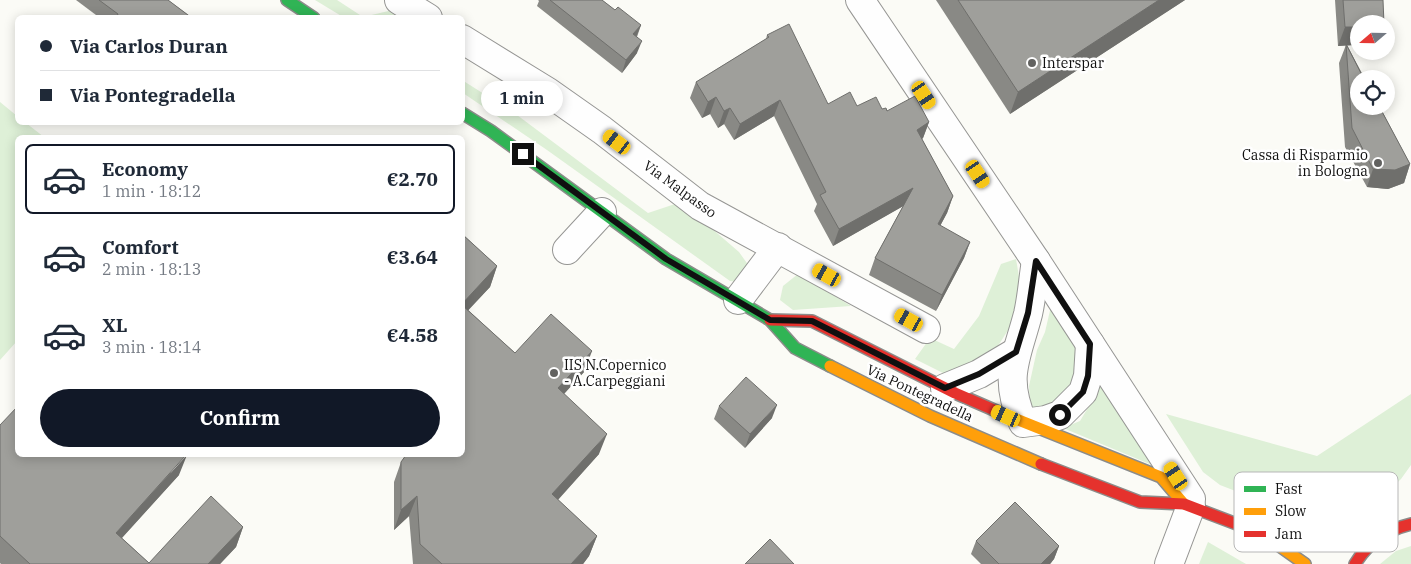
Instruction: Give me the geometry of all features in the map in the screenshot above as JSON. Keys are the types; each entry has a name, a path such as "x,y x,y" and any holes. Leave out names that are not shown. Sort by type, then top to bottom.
{"street":[{"path":"287,0 310,15"},
{"path":"399,0 423,15"},
{"path":"860,0 1036,261 1191,506 1169,564"},
{"name":"Via Malpasso","path":"465,41 548,92 602,130 700,206 926,329"},
{"name":"Via Pontegradella","path":"465,115 491,131 666,259 770,320 795,348 930,416 1009,451 1140,502 1191,506 1234,523"},
{"path":"567,250 602,212"},
{"path":"738,300 778,247"},
{"path":"1009,451 1020,430 1012,388 1013,367 1028,313 1036,261"},
{"name":"Via Pontegradella","path":"770,320 812,321 945,388 1020,430 1161,477 1191,506"},
{"path":"1020,430 1060,415 1083,392 1088,376 1090,344"},
{"path":"945,388 979,374 1016,352"},
{"path":"1398,527 1409,519"},
{"name":"Via Pontegradella","path":"1288,552 1305,564"},
{"path":"1355,564 1363,552"}],"green space":[{"path":"315,0 337,0 360,15 340,15"},
{"path":"397,9 407,15 372,15"},
{"path":"465,82 517,115 648,213 681,202 739,252 749,266 738,282 730,281 547,150 465,94"},
{"path":"0,102 15,114 15,125 29,125 41,135 15,135 15,343 0,360"},
{"path":"1016,259 1021,288 1012,324 996,349 982,359 945,374 915,359 930,338 954,349 979,316 1001,264"},
{"path":"798,274 851,306 793,310 780,300 783,286"},
{"path":"1052,302 1077,344 1076,386 1040,418 1030,403 1029,386 1037,350 1045,332"},
{"path":"1100,373 1152,465 1063,428 1080,421 1098,391"},
{"path":"1411,394 1411,465 1398,482 1398,472 1234,472 1234,490 1220,485 1203,472 1166,414 1317,456"},
{"path":"1208,542 1246,564 1199,564"},
{"path":"1411,546 1411,564 1380,564 1395,552 1398,552 1398,550"}],"building":[{"path":"99,0 168,0 188,15 118,15"},
{"path":"550,0 602,0 615,10 618,7 641,25 633,34 642,41 626,60"},
{"name":"Interspar","path":"958,0 1159,0 1018,92"},
{"path":"1343,0 1383,0 1384,15 1350,15 1350,27 1345,27"},
{"path":"789,24 828,104 850,92 857,106 876,97 882,109 886,108 887,111 915,96 929,122 917,130 953,196 938,224 970,242 942,295 875,258 913,188 839,229 820,195 826,192 780,100 740,124 730,108 724,111 716,97 708,102 696,82 769,37 767,35"},
{"path":"1346,44 1350,52 1350,60 1354,60 1359,70 1350,70 1350,100"},
{"path":"1351,115 1384,115 1410,164 1395,170 1373,169 1352,128"},
{"path":"465,237 497,266 465,301"},
{"path":"465,308 515,353 551,314 592,351 558,388 607,434 552,494 597,536 571,564 442,564 420,544 417,496 401,510 401,462 405,457 465,457"},
{"path":"746,377 777,405 750,434 719,406"},
{"path":"15,409 15,457 184,457 116,533 149,563 211,496 243,527 208,564 30,564 0,536 0,425"},
{"path":"1015,502 1059,546 1041,564 999,564 976,541"},
{"path":"770,539 794,564 745,564"}],"traffic: fast":[{"path":"287,0 310,15"},
{"path":"465,115 491,131 666,259 770,320 795,348 830,366"}],"traffic: slow":[{"path":"830,366 930,416 1041,464"},
{"path":"1001,413 1161,477 1184,504"},
{"path":"1288,552 1305,564"}],"traffic: jam":[{"path":"770,320 812,321 955,393 1001,413"},
{"path":"1041,464 1140,502 1184,504 1234,523"},
{"path":"1398,528 1411,524"},
{"path":"1355,564 1363,552"}],"place":[{"name":"Interspar","path":"1032,63"},
{"name":"Cassa di Risparmio in Bologna","path":"1378,163"},
{"name":"IIS N.Copernico - A.Carpeggiani","path":"554,373"}],"route":[{"path":"523,154 666,259 770,320 812,321 894,364 945,388 979,374 1016,352 1028,313 1036,261 1090,344 1088,376 1083,392 1060,415"}]}
